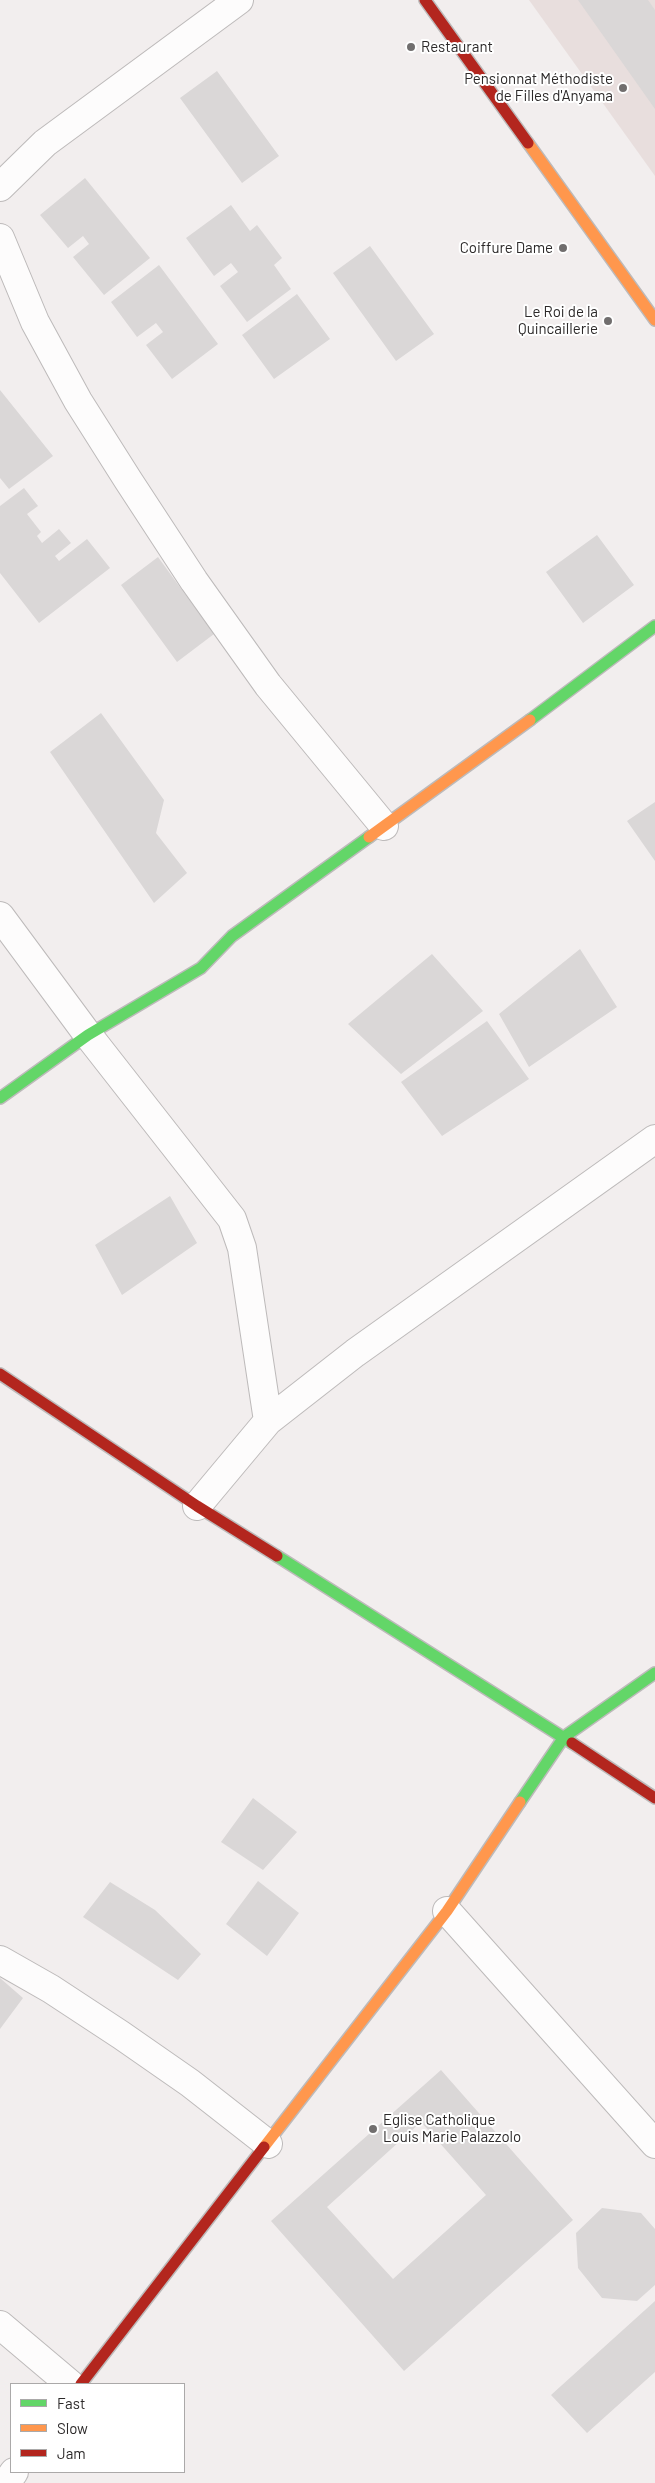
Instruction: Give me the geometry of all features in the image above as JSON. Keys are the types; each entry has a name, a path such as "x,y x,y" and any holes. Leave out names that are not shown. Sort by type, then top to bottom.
{"street":[{"path":"0,187 45,143 240,0"},
{"path":"425,0 655,320"},
{"path":"0,238 40,330 78,401 133,488 194,581 268,685 384,826"},
{"path":"0,1098 88,1035 201,968 232,936 655,626"},
{"path":"0,916 88,1035 232,1219 242,1248 268,1421"},
{"path":"197,1506 268,1421 355,1353 655,1139"},
{"path":"0,1374 197,1506 564,1736 655,1798"},
{"path":"82,2383 447,1911 564,1736 655,1673"},
{"path":"447,1911 655,2144"},
{"path":"0,1960 51,1989 121,2035 190,2083 268,2144"},
{"path":"0,2325 69,2383"}],"shaded area":[{"name":"Pensionnat Méthodiste de Filles d'Anyama","path":"529,0 655,0 655,176"}],"building":[{"path":"578,0 648,0 655,10 655,109"},
{"path":"217,71 279,156 242,183 180,98"},
{"path":"85,178 150,258 104,295 73,257 89,244 83,236 68,248 40,215"},
{"path":"231,205 250,231 257,225 282,258 274,265 291,289 247,322 220,286 238,272 231,263 214,276 186,238"},
{"path":"370,246 434,334 396,361 333,273"},
{"path":"159,265 218,344 172,379 146,345 163,332 156,323 137,337 111,302"},
{"path":"297,294 330,339 274,379 242,335"},
{"path":"0,390 53,456 9,489 0,478"},
{"path":"24,488 38,506 27,514 41,532 37,536 42,543 59,529 71,543 55,556 59,561 87,539 110,568 39,623 0,573 0,506"},
{"path":"597,535 634,585 583,623 546,572"},
{"path":"158,557 214,634 177,662 121,585"},
{"path":"101,713 164,800 156,833 187,873 154,903 50,752"},
{"path":"655,802 655,861 627,821"},
{"path":"580,949 617,1007 529,1067 499,1014"},
{"path":"432,954 483,1011 401,1074 348,1024"},
{"path":"487,1021 529,1079 442,1136 401,1082"},
{"path":"170,1196 197,1243 122,1295 95,1245"},
{"path":"253,1798 297,1832 263,1870 221,1842"},
{"path":"258,1881 299,1913 267,1956 226,1924"},
{"path":"110,1882 155,1910 201,1954 178,1980 83,1917"},
{"path":"0,1978 23,1998 0,2029"},
{"path":"441,2070 573,2220 404,2371 271,2221","holes":["421,2122 486,2195 393,2279 327,2207"]},
{"path":"602,2208 641,2213 655,2229 655,2285 637,2301 602,2298 578,2268 576,2233"},
{"path":"655,2301 655,2372 587,2433 551,2395"}],"traffic: fast":[{"path":"530,720 655,626"},
{"path":"0,1098 88,1035 201,968 232,936 369,837"},
{"path":"277,1556 572,1743"},
{"path":"520,1802 564,1737 655,1673"}],"traffic: slow":[{"path":"528,143 655,320"},
{"path":"369,837 530,720"},
{"path":"264,2147 447,1911 520,1802"}],"traffic: jam":[{"path":"425,0 528,143"},
{"path":"0,1374 197,1506 277,1556"},
{"path":"572,1743 655,1798"},
{"path":"82,2383 264,2147"}],"place":[{"name":"Restaurant","path":"411,47"},
{"name":"Pensionnat Méthodiste de Filles d'Anyama","path":"623,88"},
{"name":"Coiffure Dame","path":"563,248"},
{"name":"Le Roi de la Quincaillerie","path":"608,321"},
{"name":"Eglise Catholique Louis Marie Palazzolo","path":"373,2129"}]}
